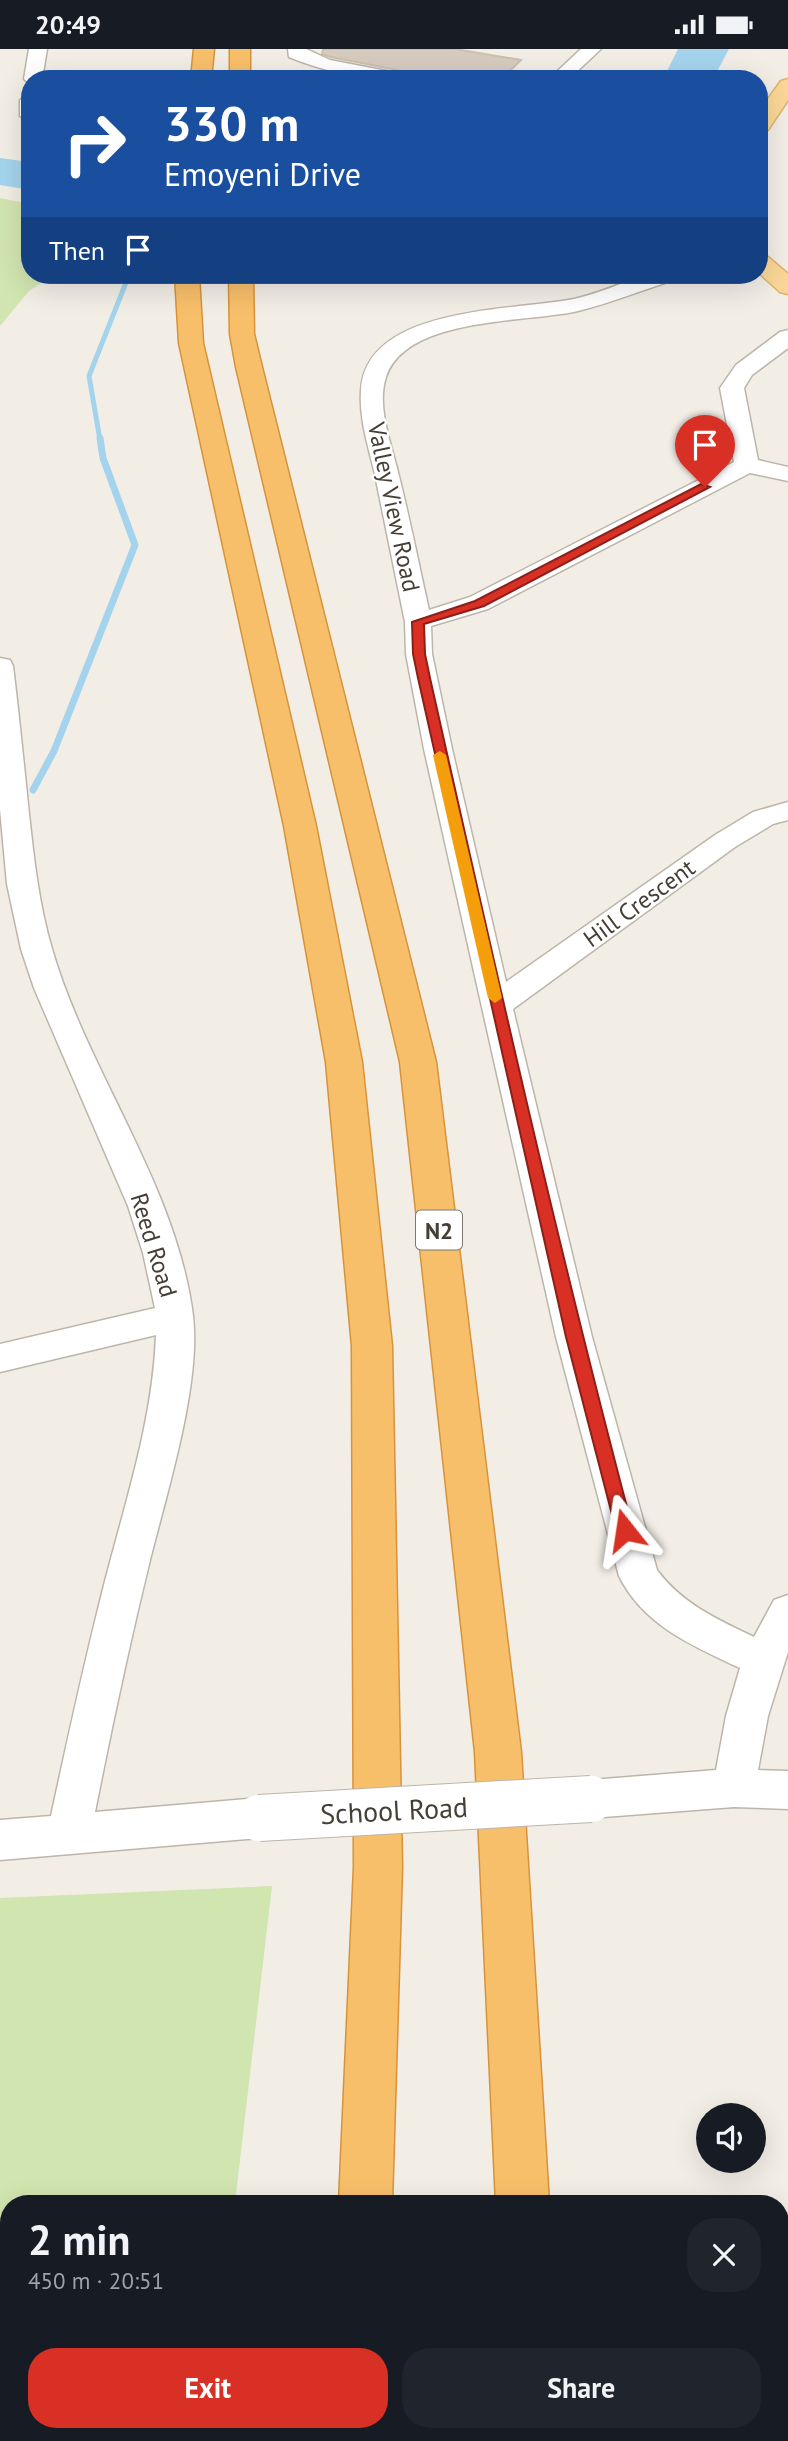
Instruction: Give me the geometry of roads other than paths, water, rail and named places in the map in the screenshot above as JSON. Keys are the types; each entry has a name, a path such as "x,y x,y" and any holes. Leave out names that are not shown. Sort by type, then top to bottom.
{"highway":[{"path":"202,70 204,49"},
{"path":"240,49 240,70"},
{"path":"187,284 187,310 193,352 300,826 344,1062 371,1332 378,1867 366,2195"},
{"name":"N2","path":"241,284 242,334 248,367 418,1062 498,1752 523,2195"}],"main road":[{"path":"768,113 788,85"},
{"path":"768,268 788,287"}],"street":[{"path":"34,70 38,49"},
{"path":"568,70 592,49"},
{"path":"292,70 297,51 325,65 351,70"},
{"name":"Valley View Road","path":"640,284 587,302 438,326 401,342 380,364 373,386 375,420 418,622 419,654 438,749 496,1005 574,1337 639,1576 664,1607 693,1626 763,1660"},
{"path":"747,465 732,388 744,370 788,337"},
{"path":"418,622 480,603 747,465 788,474"},
{"name":"Reed Road","path":"0,666 19,860 36,949 70,1037 145,1206 161,1253 175,1317 173,1373 156,1461 106,1661 69,1834"},
{"name":"Hill Crescent","path":"496,1005 725,841 763,818 788,811"},
{"path":"0,1358 175,1317"},
{"path":"734,1788 747,1716 763,1660 788,1612"},
{"name":"School Road","path":"0,1840 259,1818 734,1788 788,1790"}],"water":[{"path":"678,49 729,49 718,70 668,70"},
{"path":"0,158 21,161 21,188 0,185"}],"waterway":[{"path":"100,440 89,376 125,284"},
{"path":"33,790 54,751 135,545 103,458 100,438"}]}
